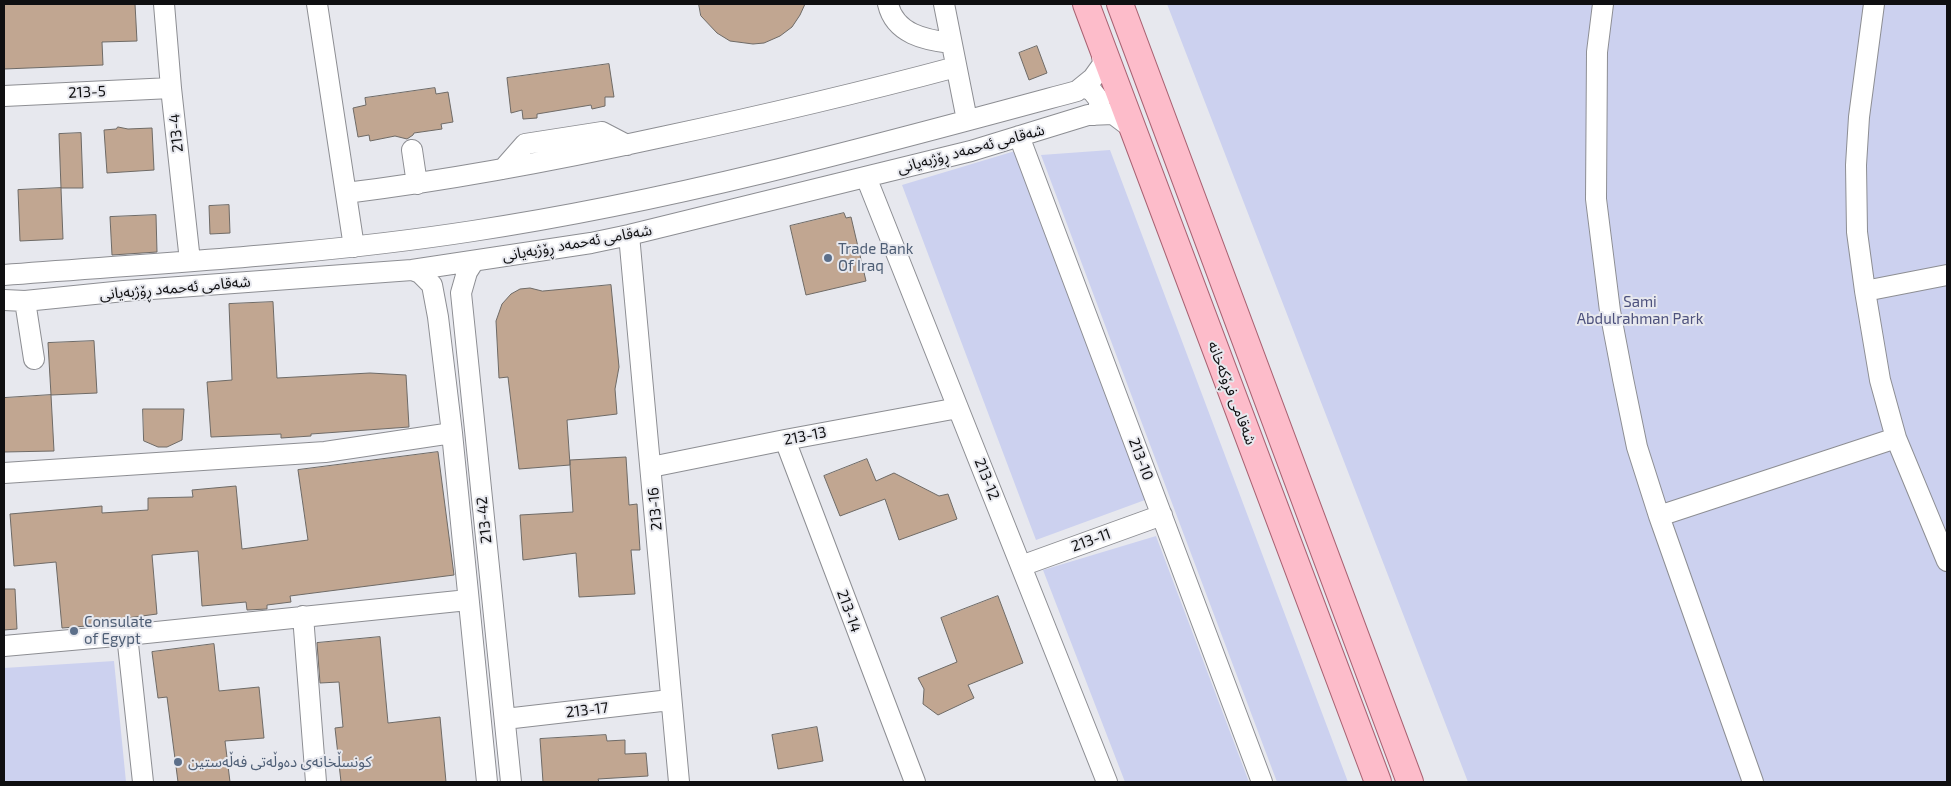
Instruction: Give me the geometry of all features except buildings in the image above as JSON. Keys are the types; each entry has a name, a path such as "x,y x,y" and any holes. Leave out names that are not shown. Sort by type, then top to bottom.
{"main road":[{"name":"شەقامی فڕۆکەخانە","path":"1086,4 1378,782"},
{"name":"شەقامی فڕۆکەخانە","path":"1120,4 1410,782"}],"street":[{"name":"213-4","path":"164,4 190,261"},
{"path":"317,4 354,247"},
{"path":"888,4 900,26 914,36 951,43"},
{"path":"944,4 967,120"},
{"path":"1602,4 1597,52 1596,199 1610,311 1623,379 1637,446 1659,516 1753,782"},
{"path":"1874,4 1859,117 1856,165 1858,232 1865,291 1880,380 1896,438 1947,562"},
{"path":"1094,115 1098,110 1100,101 1092,92 1084,87 1103,64 1101,46"},
{"path":"346,193 417,184 627,145 860,93 956,67"},
{"name":"شەقامی ئەحمەد ڕۆژبەیانی","path":"6,275 354,247 477,231 594,210 730,182 1076,91 1084,87"},
{"name":"213-5","path":"4,96 171,88"},
{"name":"شەقامی ئەحمەد ڕۆژبەیانی","path":"13,300 412,270 474,261 629,235 971,151 1094,115 1113,114 1132,129"},
{"name":"213-10","path":"1019,136 1262,782"},
{"path":"412,150 417,184"},
{"name":"213-12","path":"866,177 1108,782"},
{"path":"730,182 737,208"},
{"name":"213-16","path":"629,235 679,782"},
{"name":"213-42","path":"474,261 467,272 461,293 512,782"},
{"name":"213-42","path":"412,270 420,272 432,285 438,317 452,433 487,782"},
{"path":"6,275 34,359"},
{"path":"1865,291 1947,276"},
{"name":"213-13","path":"651,467 958,408"},
{"path":"4,473 325,452 452,433"},
{"path":"1659,516 1896,438"},
{"name":"213-14","path":"785,440 915,782"},
{"name":"213-11","path":"1021,566 1162,515"},
{"path":"4,646 468,600"},
{"path":"303,616 316,782"},
{"path":"127,635 143,782"},
{"name":"213-17","path":"505,720 670,700"}],"green space":[{"name":"Sami Abdulrahman Park","path":"1167,4 1947,4 1947,782 1468,782"},
{"path":"1110,150 1348,782 1277,782 1041,155"},
{"path":"1015,151 1145,500 1036,540 902,185"},
{"path":"1156,536 1249,782 1125,782 1043,570"},
{"path":"114,661 126,782 4,782 4,668"}],"place":[{"name":"Trade Bank Of Iraq","path":"828,258"},
{"name":"Consulate of Egypt","path":"74,631"},
{"name":"کونسڵخانەی دەوڵەتی فەڵەستین","path":"178,762"}]}
